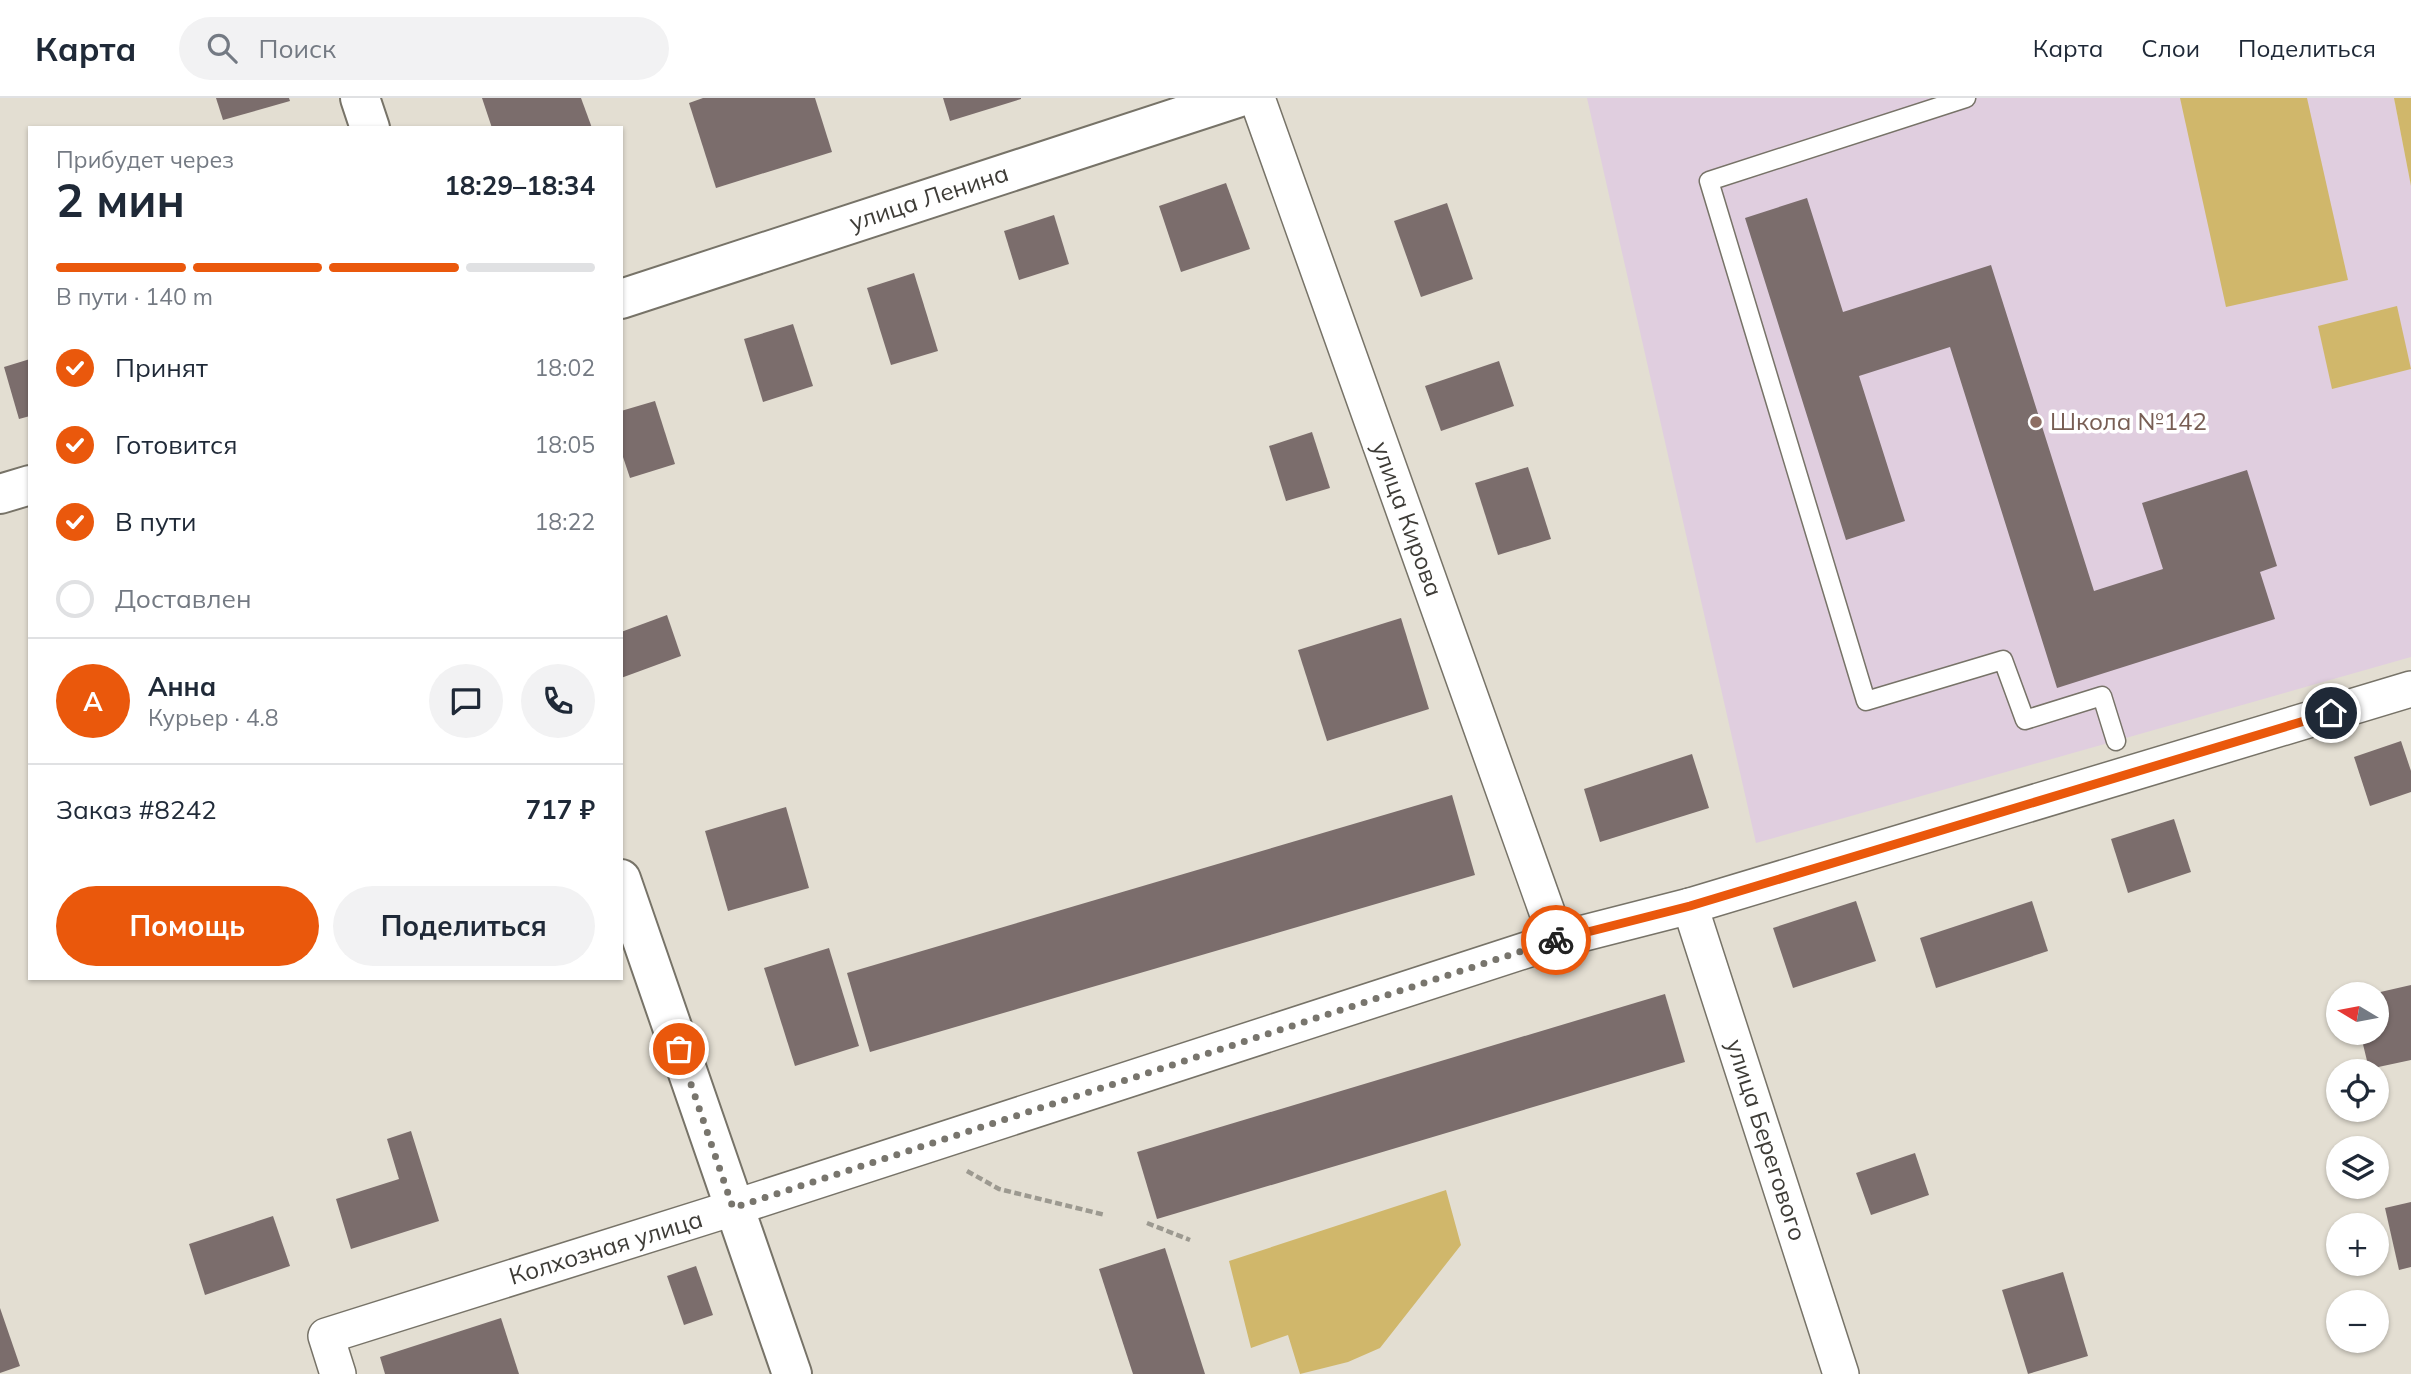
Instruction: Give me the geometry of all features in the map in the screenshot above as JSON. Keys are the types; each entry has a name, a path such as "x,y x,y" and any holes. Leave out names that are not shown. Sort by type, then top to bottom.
{"street":[{"path":"360,98 369,126"},
{"name":"улица Ленина","path":"623,298 1237,98"},
{"name":"улица Кирова","path":"1257,98 1557,940"},
{"path":"0,494 28,486"},
{"name":"Колхозная улица","path":"338,1374 326,1336 923,1146 1104,1102 1557,940 1690,906 2411,689"},
{"path":"623,885 792,1374"},
{"name":"улица Берегового","path":"1690,906 1842,1374"}],"lane":[{"path":"1966,98 1709,181 1866,702 2003,660 2025,720 2102,696 2116,741"}],"path":[{"path":"923,1146 999,1189 1105,1215"},
{"path":"1147,1223 1190,1240"}],"shaded area":[{"name":"Школа №142","path":"1587,98 2394,98 2411,186 2411,657 1756,843"},
{"path":"2180,98 2307,98 2348,280 2226,307"},
{"path":"2394,98 2411,98 2411,186"},
{"path":"2397,306 2411,369 2332,389 2318,326"},
{"path":"1446,1190 1461,1245 1380,1348 1348,1362 1300,1374 1288,1335 1251,1348 1229,1261"}],"building":[{"path":"216,98 289,98 290,101 223,120"},
{"path":"482,98 581,98 591,126 491,126"},
{"path":"703,98 815,98 832,152 716,188 689,103"},
{"path":"943,98 1021,98 1021,99 950,121"},
{"path":"1226,183 1250,249 1181,272 1159,206"},
{"path":"1807,198 1843,312 1991,265 2094,591 2163,569 2142,503 2247,470 2277,566 2260,572 2275,619 2057,688 1950,347 1859,376 1905,521 1846,540 1745,218"},
{"path":"1447,203 1473,279 1421,297 1394,221"},
{"path":"1054,215 1069,264 1019,280 1004,231"},
{"path":"914,273 938,351 891,365 867,288"},
{"path":"793,324 813,386 763,402 744,339"},
{"path":"28,360 28,417 19,419 4,367"},
{"path":"1499,361 1514,406 1441,431 1425,386"},
{"path":"655,401 675,464 630,478 623,457 623,410"},
{"path":"1312,432 1330,488 1286,501 1269,446"},
{"path":"1528,467 1551,539 1498,555 1475,483"},
{"path":"667,615 681,656 623,677 623,631"},
{"path":"1401,618 1429,709 1327,741 1298,650"},
{"path":"2401,741 2411,771 2411,792 2370,806 2354,757"},
{"path":"1692,754 1709,808 1600,842 1584,789"},
{"path":"1452,795 1475,875 870,1052 847,973"},
{"path":"786,807 809,888 728,911 705,831"},
{"path":"2174,819 2191,872 2128,893 2111,839"},
{"path":"1856,901 1876,961 1793,988 1773,928"},
{"path":"2032,901 2048,951 1936,988 1920,938"},
{"path":"829,948 859,1046 795,1066 764,968"},
{"path":"2411,985 2411,1060 2389,1065 2389,1059 2367,1059 2363,1045 2389,1045 2389,990"},
{"path":"1665,994 1685,1062 1157,1219 1137,1152"},
{"path":"411,1131 439,1221 351,1249 336,1199 399,1179 387,1139"},
{"path":"1915,1153 1929,1195 1871,1215 1856,1173"},
{"path":"2411,1202 2411,1267 2399,1270 2389,1226 2389,1213 2386,1213 2385,1208"},
{"path":"273,1216 290,1266 205,1295 189,1244"},
{"path":"1165,1248 1205,1374 1133,1374 1099,1269"},
{"path":"696,1266 713,1315 684,1325 667,1276"},
{"path":"2063,1272 2088,1356 2028,1374 2002,1290"},
{"path":"0,1308 20,1366 0,1373"},
{"path":"501,1318 519,1374 385,1374 380,1357"}],"way so far":[{"path":"679,1049 733,1208 1556,940"}],"place":[{"name":"Школа №142","path":"2036,422"}],"route":[{"path":"1556,940 1690,906 2331,713"}]}
